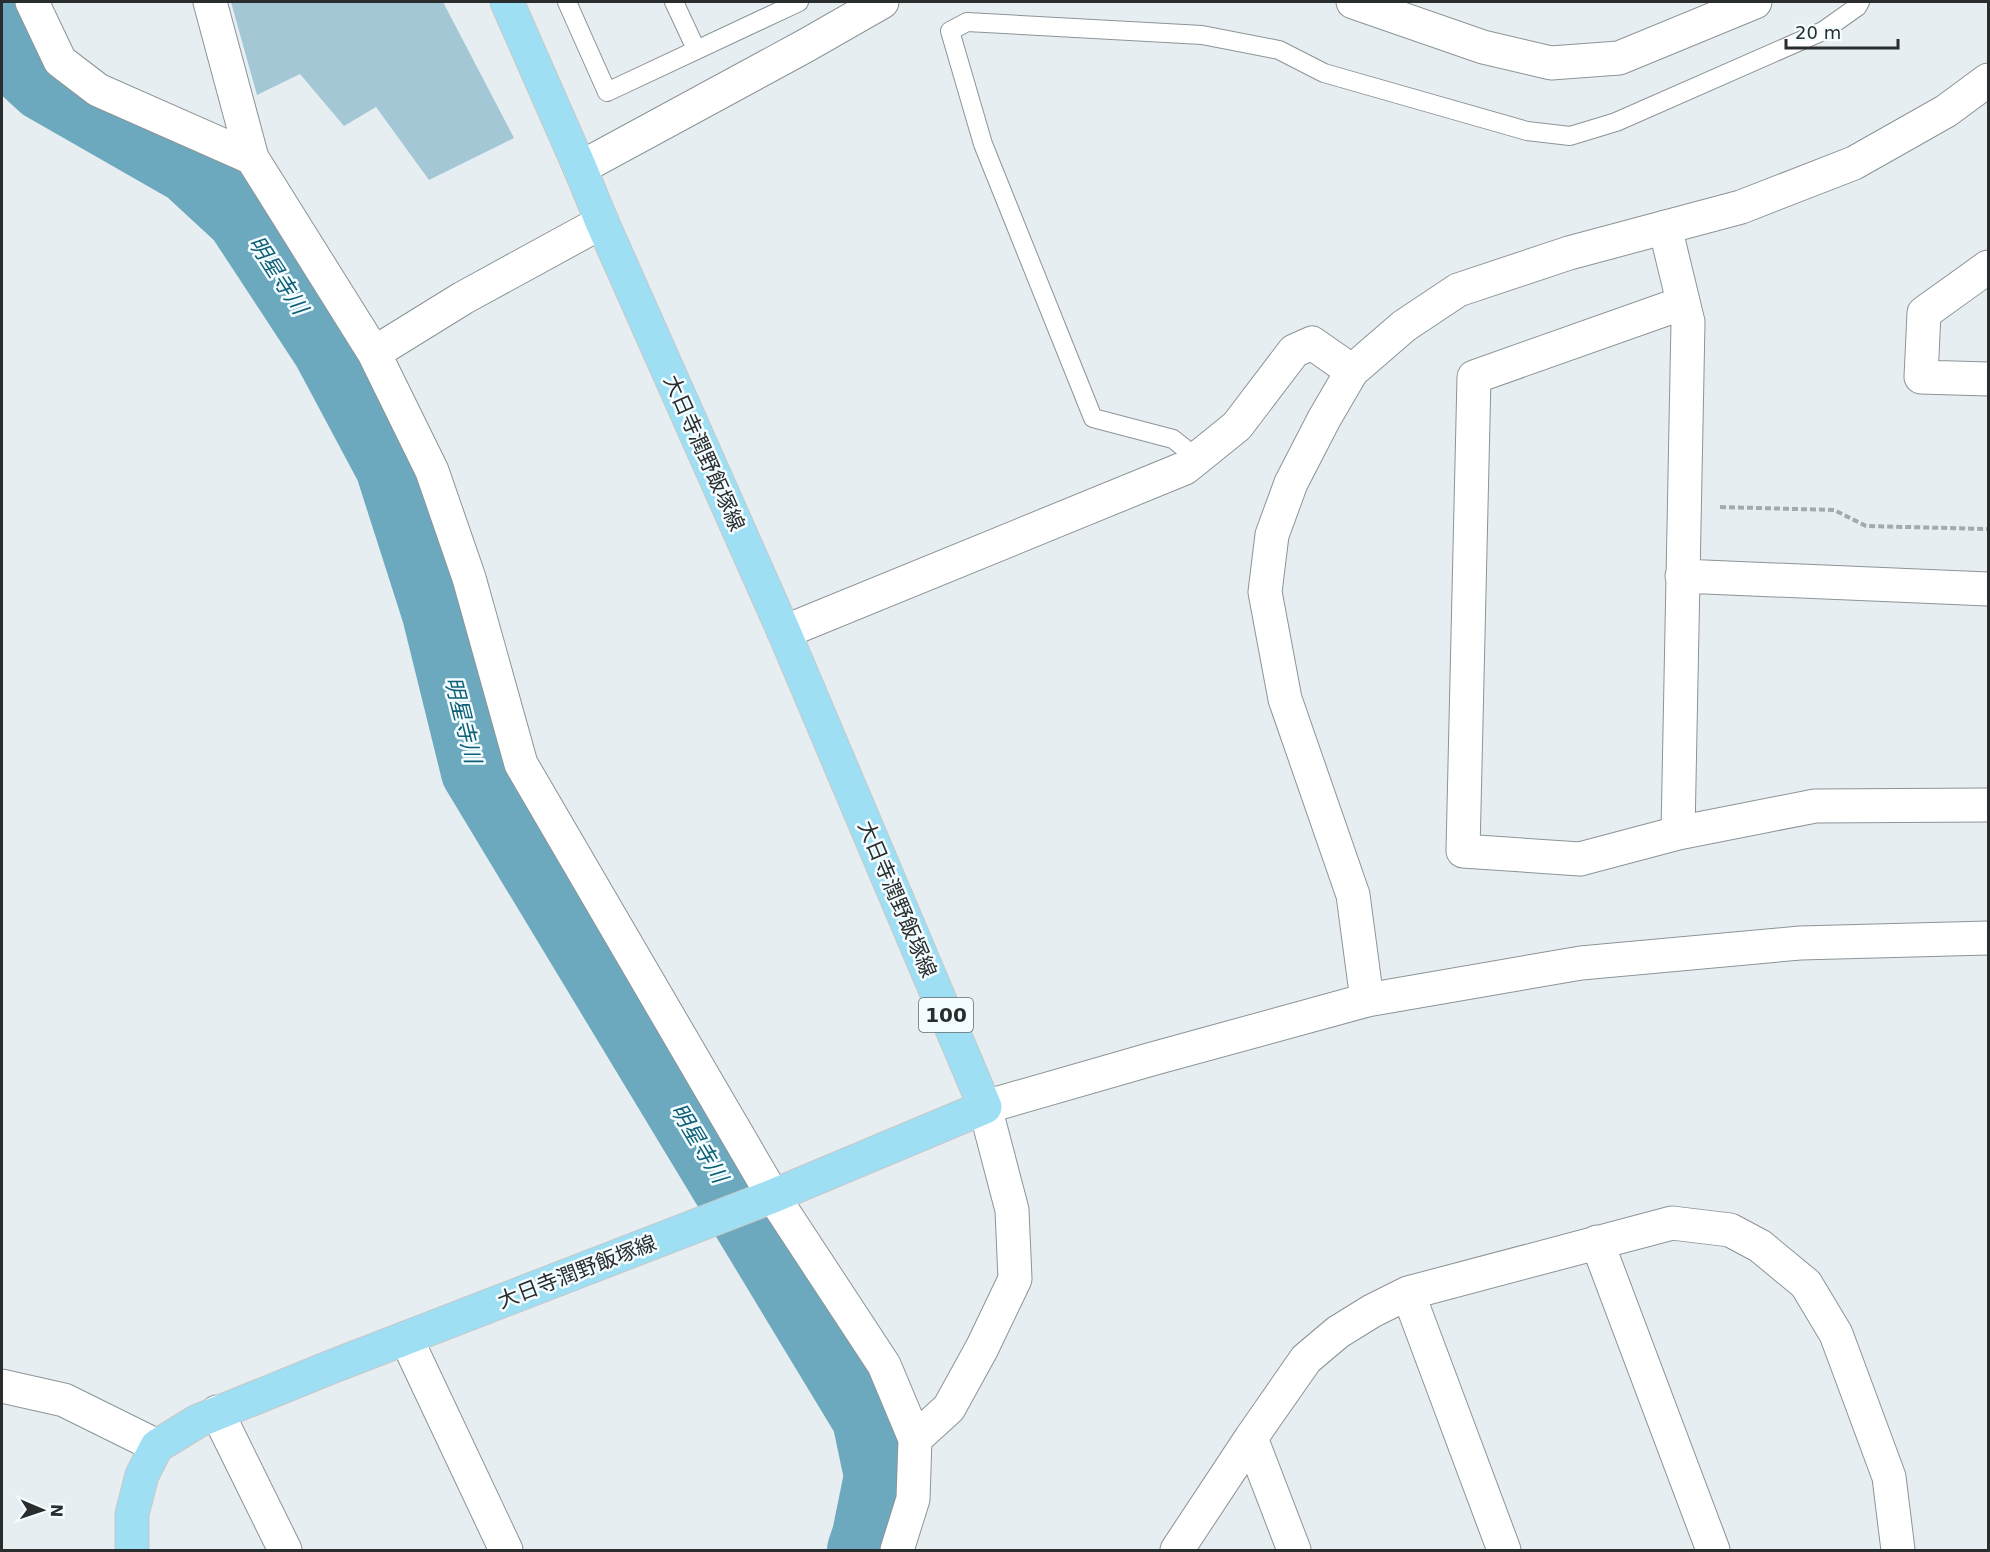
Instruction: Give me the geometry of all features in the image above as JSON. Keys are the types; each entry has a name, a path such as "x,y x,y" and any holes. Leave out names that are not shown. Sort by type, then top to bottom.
{"main road":[{"name":"大日寺潤野飯塚線","path":"157,1446 217,1412 773,1196 985,1107 784,632 507,2"},
{"path":"132,1551 132,1514 142,1475 157,1446"}],"street":[{"path":"32,2 60,61 98,90 252,158"},
{"path":"210,2 252,158 374,353 432,471 469,578 521,764 773,1196 884,1365 915,1438 914,1499 897,1551"},
{"path":"580,168 882,2"},
{"path":"1353,2 1483,47 1551,63 1618,58 1755,2"},
{"path":"1367,1000 1353,895 1285,699 1265,592 1272,535 1291,483 1352,371 1404,326 1458,290 1569,253 1741,207 1854,164 1946,111 1989,80"},
{"path":"374,353 463,298 602,222"},
{"path":"1665,227 1688,322 1678,833"},
{"path":"1989,267 1924,313 1921,377 1989,379"},
{"path":"1683,303 1474,377 1463,851 1580,859 1678,833 1815,806 1989,805"},
{"path":"784,632 1185,468 1237,426 1294,351 1312,343 1352,371"},
{"path":"1682,576 1989,589"},
{"path":"915,1438 949,1408 982,1348 1015,1279 1012,1210 985,1107 1367,1000 1581,963 1800,943 1989,938"},
{"path":"1177,1551 1306,1359 1338,1332 1408,1293 1672,1223 1730,1230 1760,1246 1806,1284 1836,1334 1889,1477 1898,1551"},
{"path":"1597,1242 1713,1551"},
{"path":"1408,1293 1504,1551"},
{"path":"406,1338 506,1551"},
{"path":"2,1386 64,1400 157,1446"},
{"path":"217,1412 285,1551"},
{"path":"1251,1438 1293,1551"}],"lane":[{"path":"567,2 607,92 696,49 772,7 799,2"},
{"path":"674,2 696,49"},
{"path":"1197,458 1173,440 1093,418 983,144 950,31 967,22 1202,36 1279,50 1324,73 1527,131 1570,136 1616,122 1823,31 1857,7 1860,2"}],"path":[{"path":"1717,507 1834,510 1866,526 1989,529"}],"shaded area":[{"path":"231,2 443,2 514,138 429,180 376,107 344,126 300,74 257,95"}],"waterway":[{"name":"明星寺川","path":"2,22 21,67 43,87 188,170 240,218 326,349 389,467 436,614 475,772 866,1419 878,1476 861,1550"}]}
